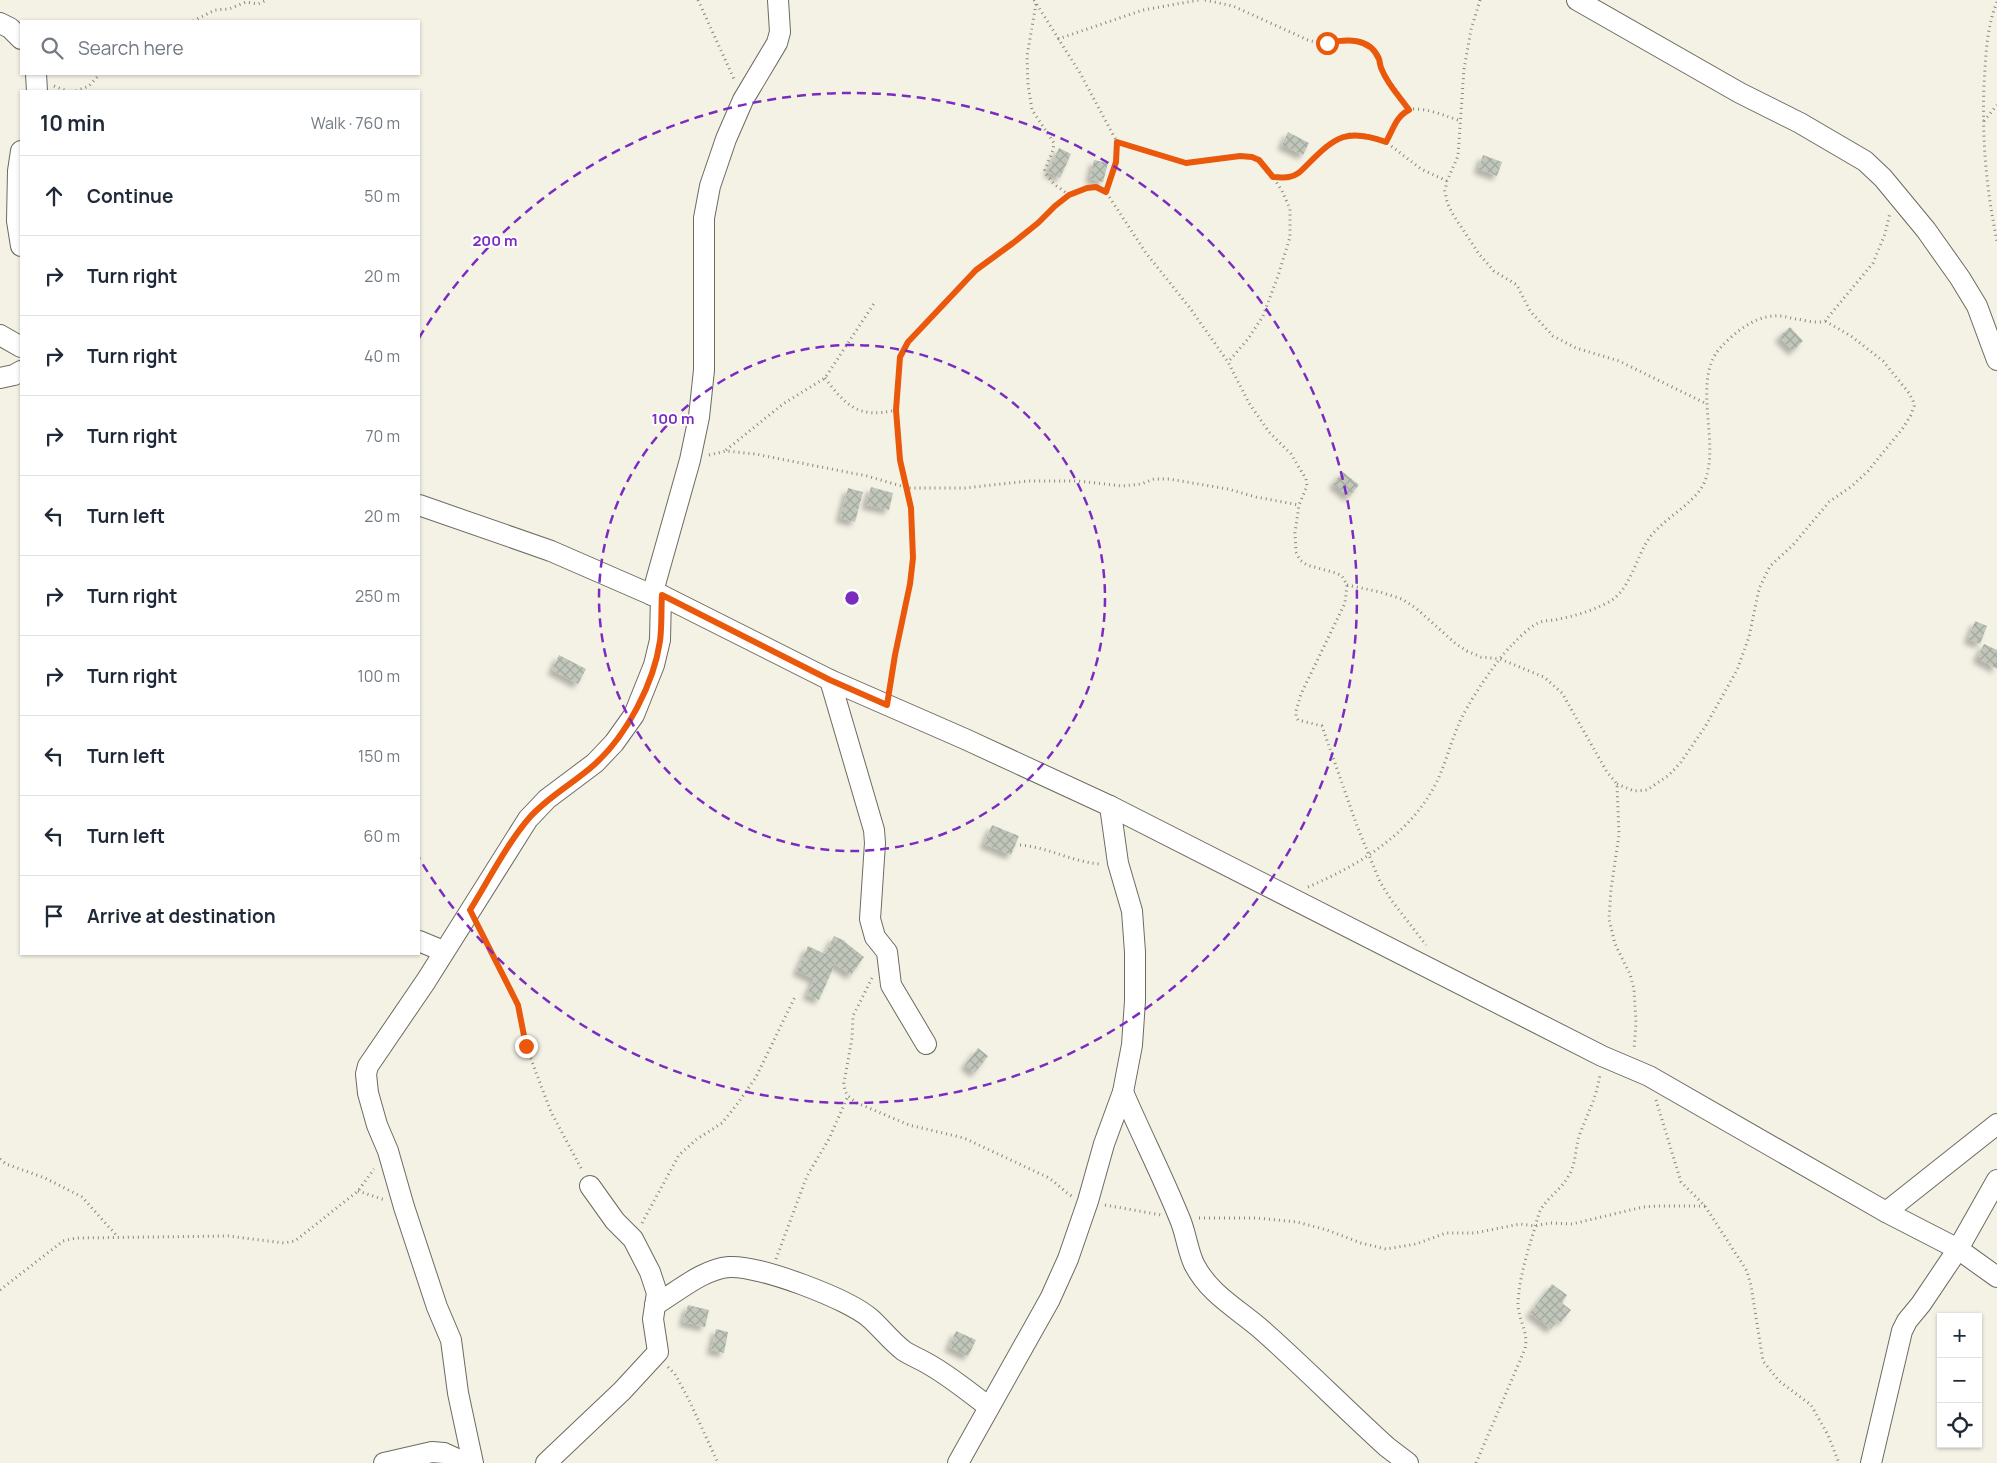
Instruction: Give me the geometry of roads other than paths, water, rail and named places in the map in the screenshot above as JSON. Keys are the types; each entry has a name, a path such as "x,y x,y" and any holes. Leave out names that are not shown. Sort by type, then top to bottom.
{"street":[{"path":"473,1463 458,1393 451,1340 437,1307 404,1207 388,1151 377,1125 368,1093 366,1074 368,1066 426,981 443,951 528,819 547,799 596,764 614,743 634,715 654,666 660,640 657,595 699,417 704,370 704,218 710,186 726,139 743,100 777,43 780,32 778,0"},
{"path":"1577,0 1740,93 1800,123 1865,161 1926,230 1960,278 1977,306 1997,360"},
{"path":"0,23 10,28 20,37"},
{"path":"36,75 37,90"},
{"path":"20,158 17,221 20,240"},
{"path":"0,335 20,346"},
{"path":"0,378 20,372"},
{"path":"420,505 552,551 657,595 830,680 1110,806 1602,1056 1640,1072 1886,1212 1958,1249 1997,1277"},
{"path":"830,680 874,830 876,843 870,919 875,937 887,952 891,985 926,1044"},
{"path":"958,1463 1050,1299 1068,1259 1088,1201 1104,1144 1123,1092 1132,1045 1135,1001 1135,952 1132,911 1118,863 1110,806"},
{"path":"420,940 443,951"},
{"path":"1123,1092 1163,1177 1180,1219 1194,1264 1219,1296 1261,1329 1387,1448 1408,1463"},
{"path":"1886,1212 1997,1124"},
{"path":"1871,1463 1902,1330 1958,1249 1997,1180"},
{"path":"546,1463 622,1391 657,1354 658,1348 655,1342 653,1318 657,1293 650,1272 633,1239 616,1221 590,1186"},
{"path":"655,1305 713,1271 729,1268 752,1269 772,1274 826,1295 870,1318 892,1342 908,1354 931,1365 989,1407"},
{"path":"384,1463 432,1452 444,1453 466,1463"}]}
